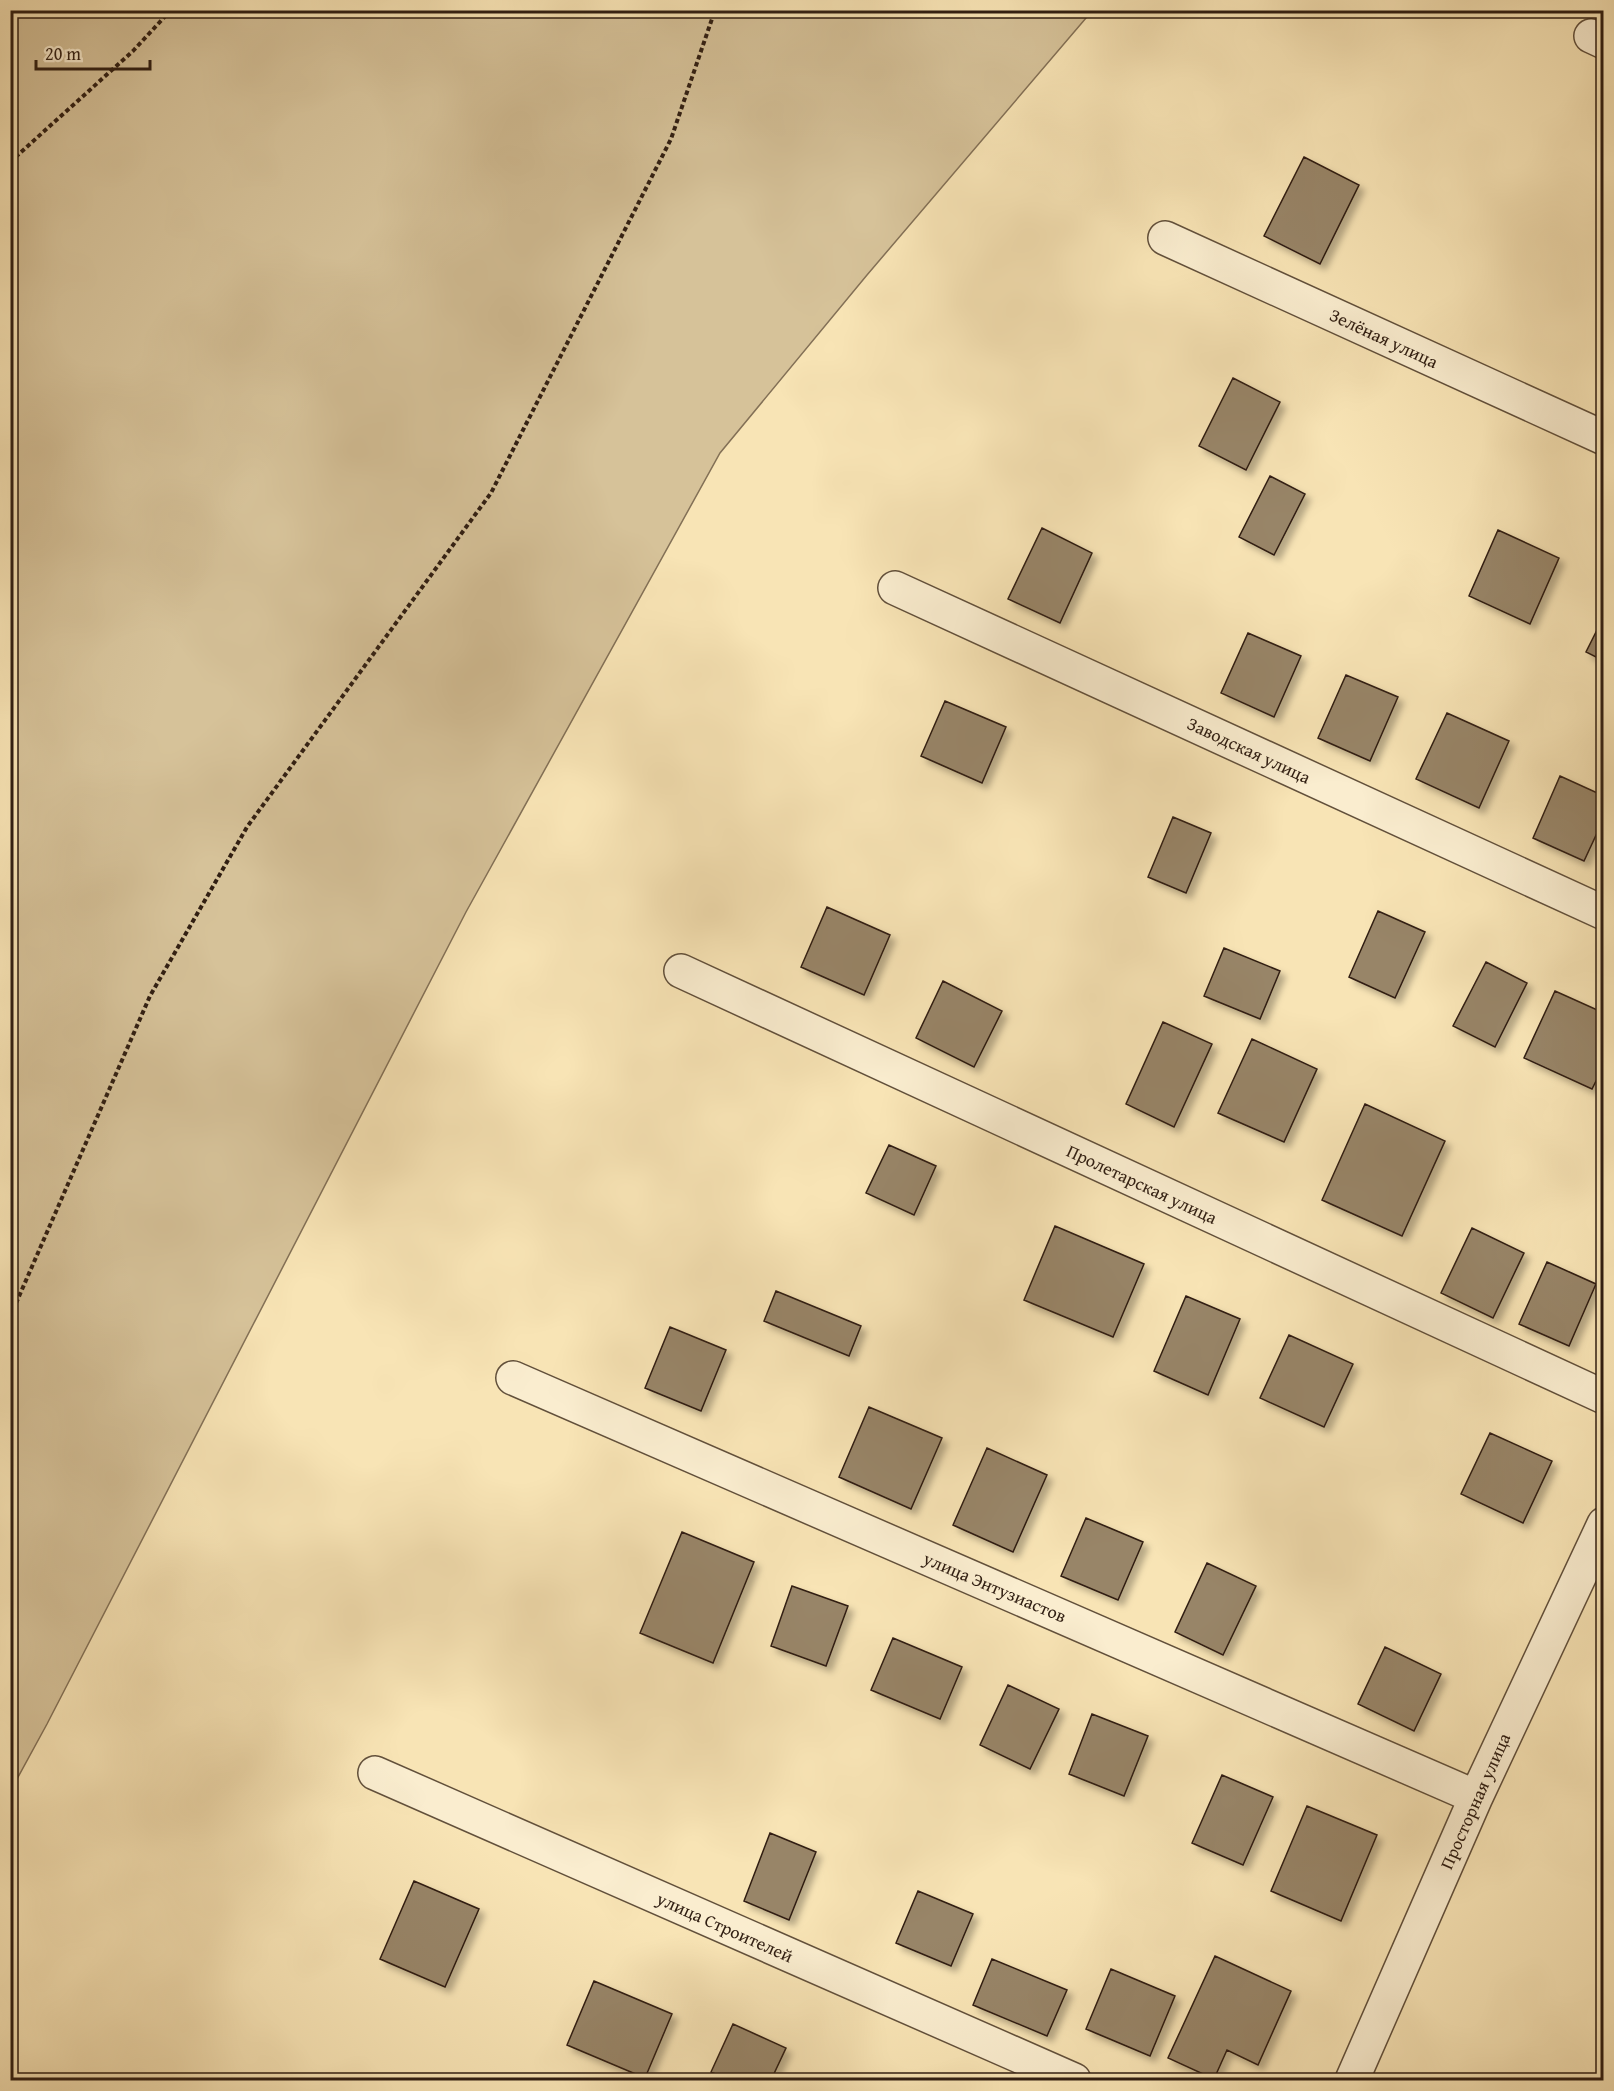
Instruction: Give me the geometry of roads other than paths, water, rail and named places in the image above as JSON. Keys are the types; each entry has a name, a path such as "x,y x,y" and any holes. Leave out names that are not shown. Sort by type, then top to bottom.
{"street":[{"name":"Зелёная улица","path":"1165,238 1604,438"},
{"name":"Заводская улица","path":"895,588 1604,913"},
{"name":"Пролетарская улица","path":"681,971 1604,1397"},
{"name":"улица Энтузиастов","path":"513,1378 1476,1797"},
{"name":"Просторная улица","path":"1352,2080 1476,1797 1604,1524"},
{"name":"улица Строителей","path":"375,1773 1074,2080"}]}
